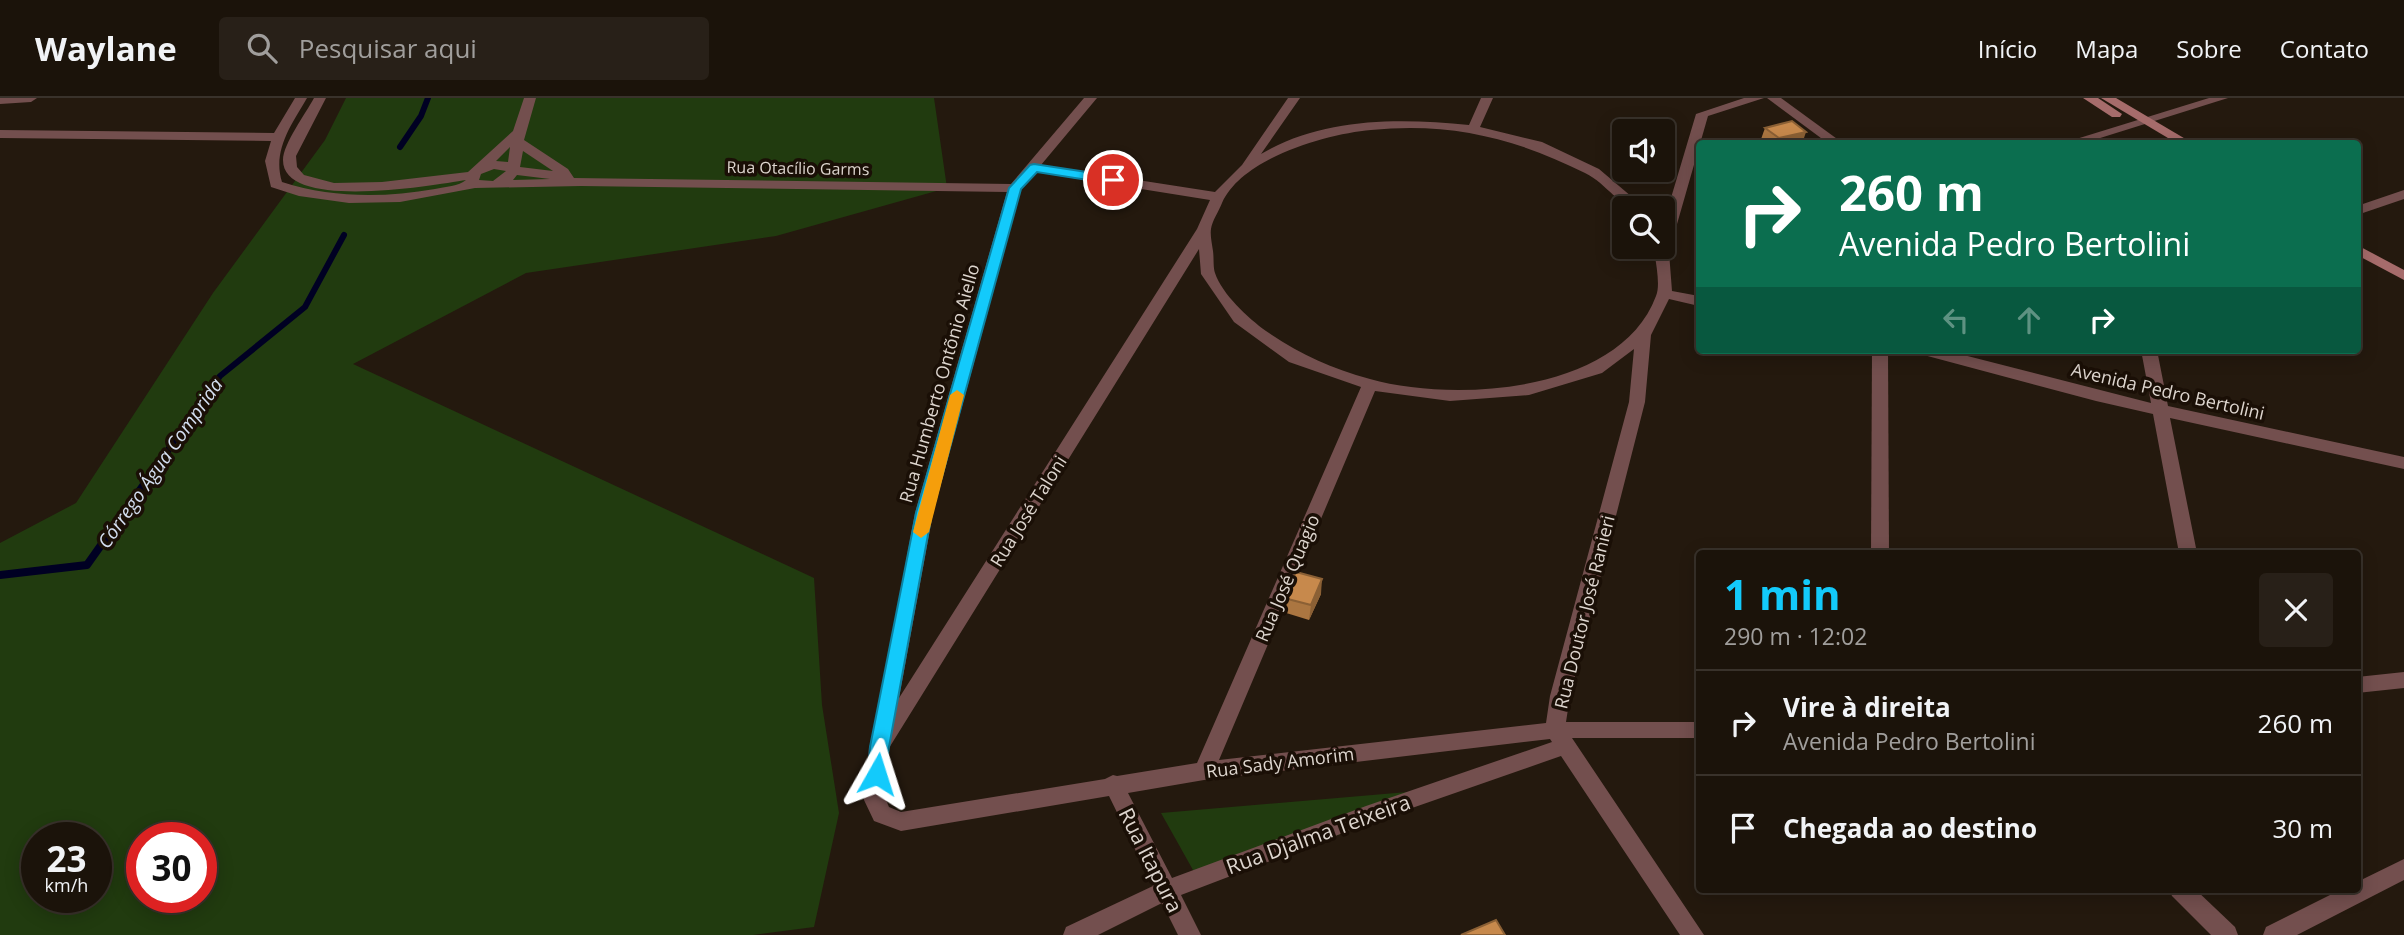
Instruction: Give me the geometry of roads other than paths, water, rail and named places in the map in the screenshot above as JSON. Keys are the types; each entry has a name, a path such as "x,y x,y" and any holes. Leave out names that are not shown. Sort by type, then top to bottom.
{"main road":[{"path":"2089,98 2179,140"},
{"path":"2107,98 2164,140"},
{"path":"2361,239 2404,263"},
{"path":"2361,251 2404,276"}],"street":[{"path":"0,114 9,99 31,98"},
{"path":"301,98 278,137 271,159 271,173 276,184 298,193 331,197 391,198 441,193 476,176 518,137"},
{"path":"320,98 289,156 290,167 301,179 322,186 410,184 476,176"},
{"path":"498,184 509,178 513,170 518,137 530,98"},
{"name":"Rua Humberto Ontõnio Aiello","path":"880,747 924,513 1015,188 1091,98"},
{"path":"1294,98 1244,170 1218,197 1204,229 1208,274 1239,319 1294,358 1370,385 1450,396 1529,390 1596,369 1643,335 1665,294 1663,259"},
{"path":"1473,129 1488,98"},
{"path":"1675,204 1702,114 1758,98"},
{"path":"1773,98 1832,140"},
{"path":"2079,140 2222,98"},
{"path":"1244,170 1279,149 1322,134 1370,125 1421,124 1473,129 1537,145 1594,172 1623,196"},
{"path":"0,134 278,137"},
{"path":"518,137 577,180"},
{"name":"Rua Otacílio Garms","path":"476,176 499,164 513,170 577,180"},
{"path":"1034,168 1218,197"},
{"name":"Rua Otacílio Garms","path":"476,176 498,184 577,180 1015,188"},
{"path":"2361,210 2404,194"},
{"name":"Rua José Taloni","path":"875,800 880,747 1204,229"},
{"path":"1665,294 1696,300"},
{"name":"Rua Doutor José Ranieri","path":"1561,738 1560,696 1637,402 1643,335"},
{"path":"1880,354 1880,550"},
{"name":"Avenida Pedro Bertolini","path":"1940,354 2096,396 2404,463"},
{"path":"2150,354 2187,550"},
{"name":"Rua José Quagio","path":"1204,771 1370,385"},
{"path":"2361,685 2404,680"},
{"name":"Rua Sady Amorim","path":"875,800 881,814 901,822 1113,784 1204,771 1561,738 1696,730"},
{"path":"1561,738 1693,935"},
{"name":"Rua Djalma Teixeira","path":"1074,935 1167,890 1561,738"},
{"name":"Rua Itapura","path":"1113,784 1190,935"},
{"path":"2361,892 2404,870"},
{"path":"2184,893 2227,935"},
{"path":"2274,935 2358,893"}],"waterway":[{"name":"Córrego Água Comprida","path":"400,147 421,116 428,98"},
{"name":"Córrego Água Comprida","path":"165,454 220,376 305,307 344,235"},
{"name":"Córrego Água Comprida","path":"0,575 87,565 167,452"}]}
